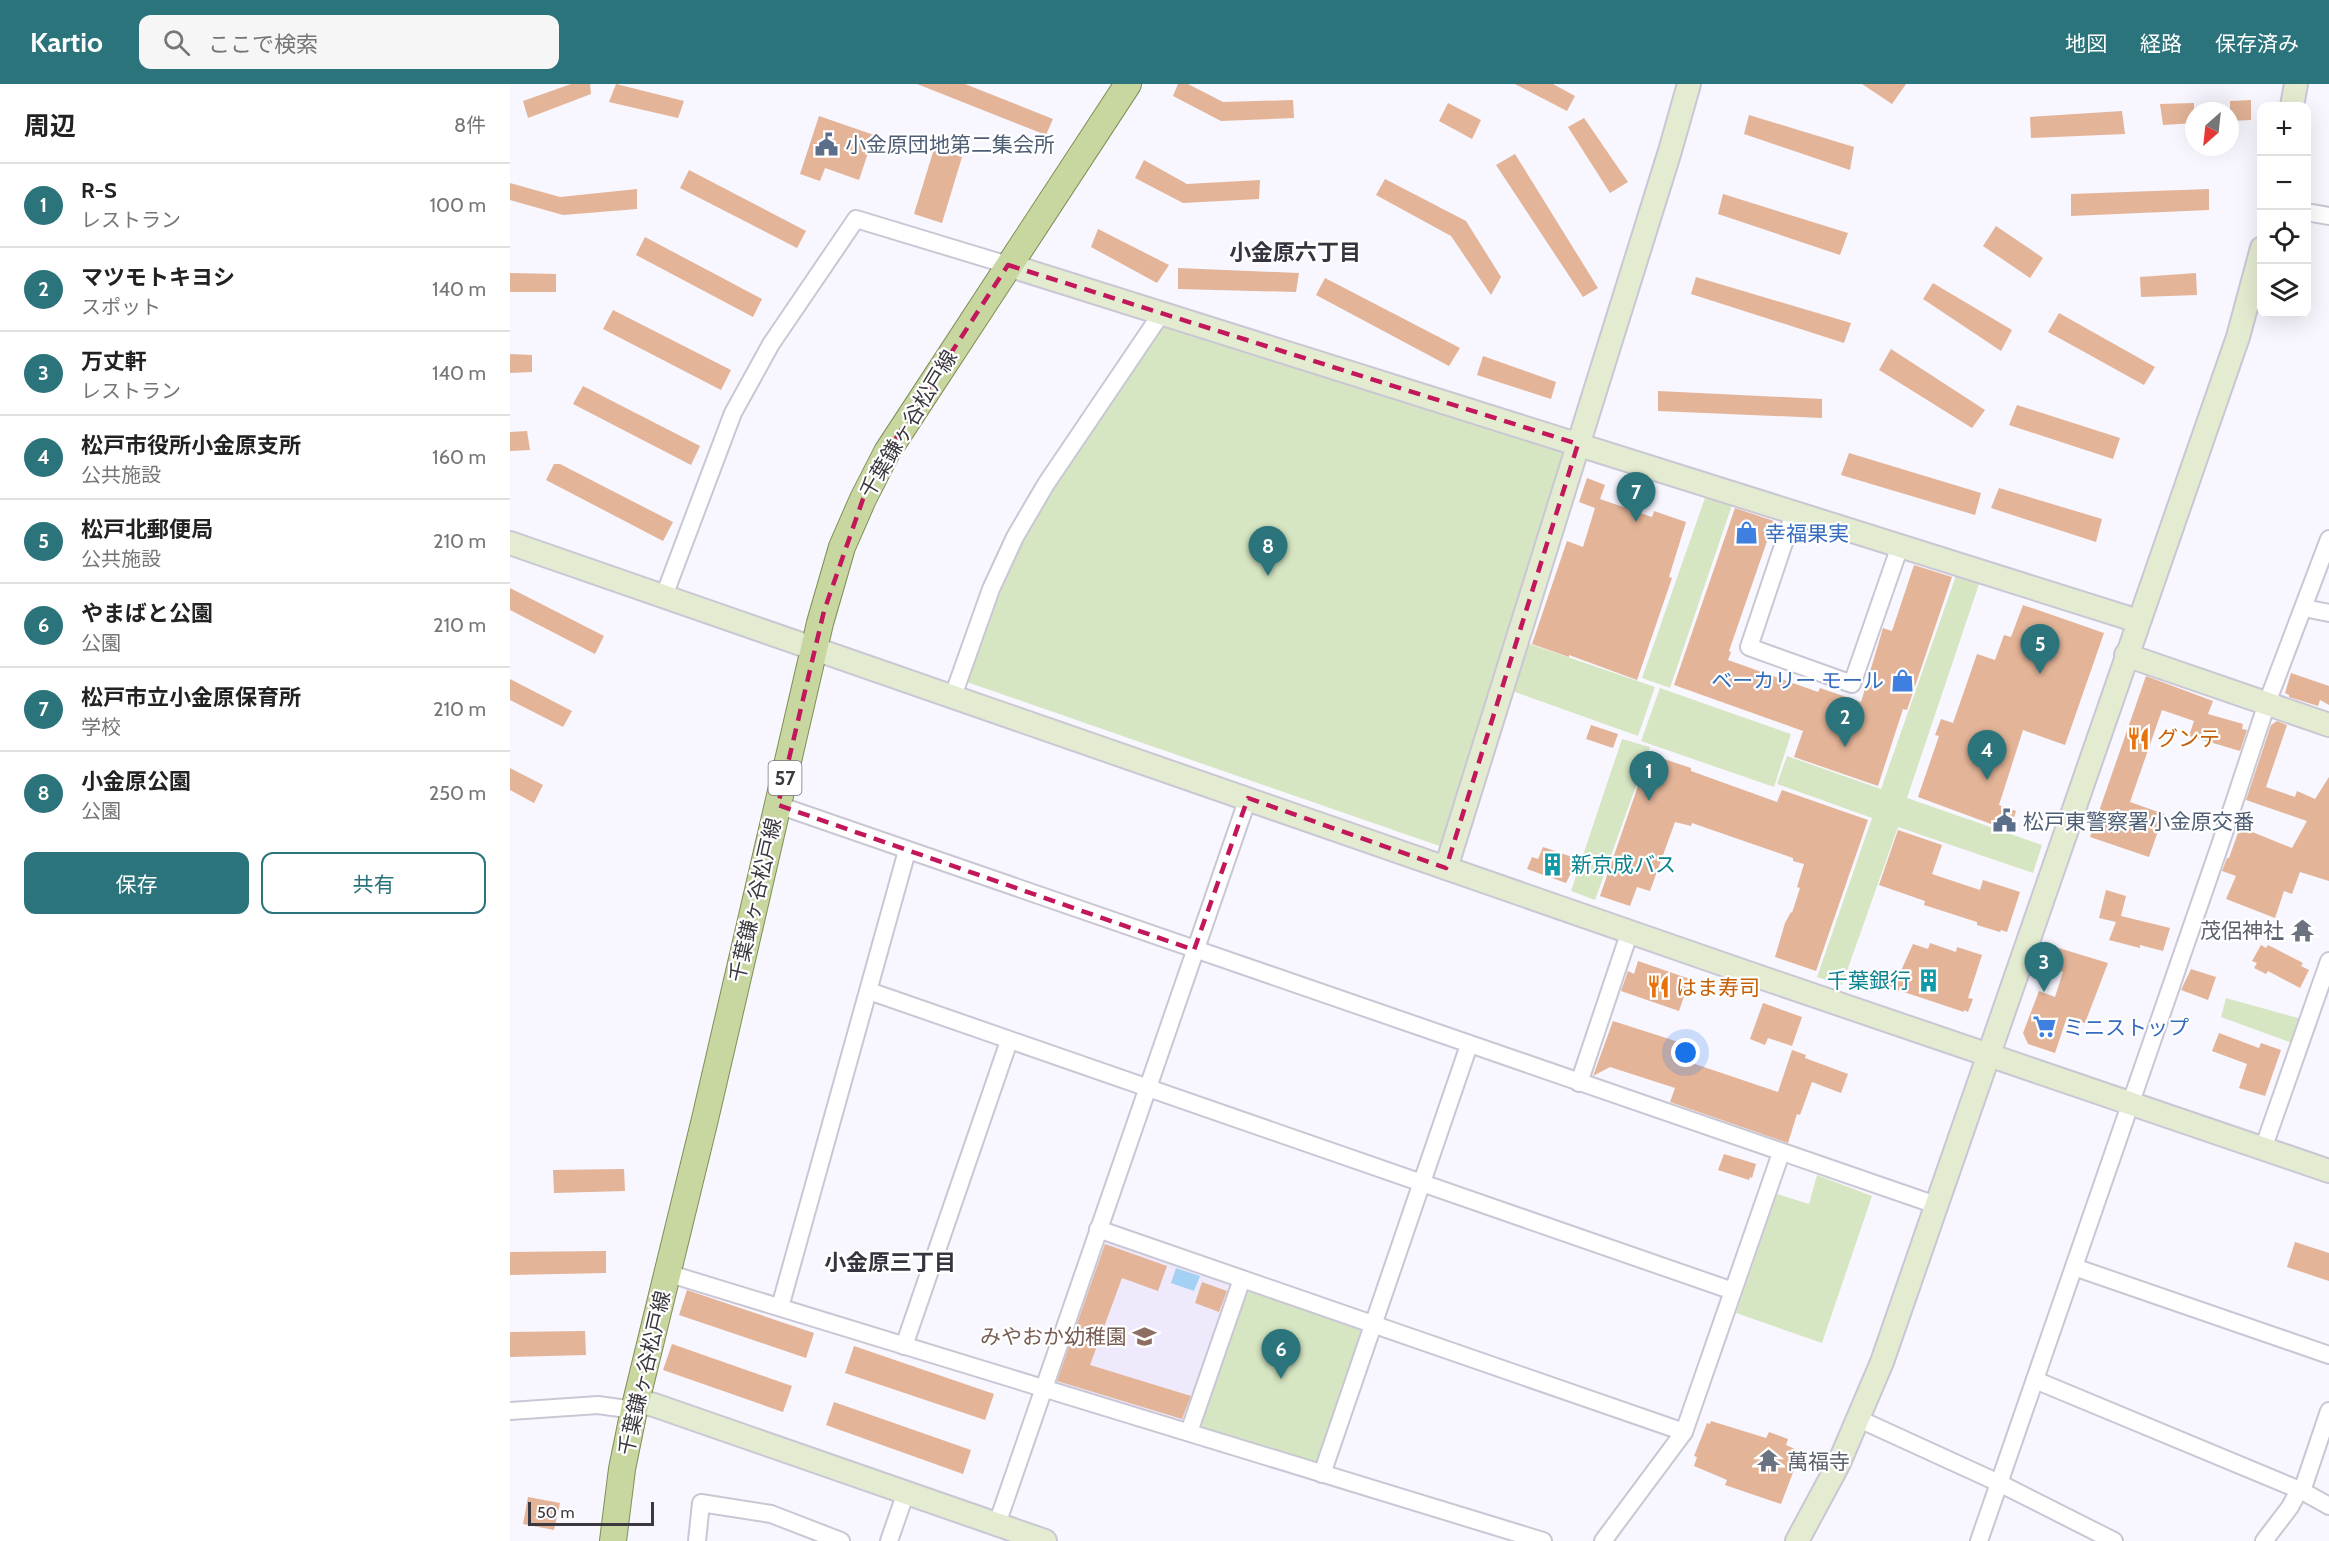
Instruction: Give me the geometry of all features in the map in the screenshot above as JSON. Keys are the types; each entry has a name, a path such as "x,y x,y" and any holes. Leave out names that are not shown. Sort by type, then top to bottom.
{"main road":[{"name":"千葉鎌ヶ谷松戸線","path":"613,1541 622,1469 635,1406 814,649 842,547 872,480 899,432 1128,84"}],"street":[{"path":"1446,868 1670,152 1689,84"},
{"path":"2293,102 2296,84"},
{"path":"2311,213 2329,216"},
{"path":"664,596 733,413 771,344 856,219 2138,621"},
{"path":"1797,1541 1839,1463 1882,1362 2238,337 2258,264"},
{"path":"953,696 991,589 1015,537 1046,484 1161,314"},
{"path":"1794,513 1749,647 1852,684 1900,546"},
{"path":"1979,1541 2220,845 2266,703 2329,539"},
{"path":"510,543 2329,1171"},
{"path":"2304,608 2329,613"},
{"path":"2126,655 2329,725"},
{"path":"997,1524 1248,798"},
{"path":"778,806 1936,1205"},
{"path":"780,1307 907,851"},
{"path":"1579,1083 1630,931"},
{"path":"2264,1149 2322,1003 2329,961"},
{"path":"868,991 1733,1291"},
{"path":"904,1346 1009,1041"},
{"path":"1322,1474 1469,1045"},
{"path":"1603,1541 1684,1432 1780,1153"},
{"path":"1098,1229 1684,1432"},
{"path":"2074,1267 2329,1355"},
{"path":"667,1273 1543,1541"},
{"path":"1189,1432 1242,1279"},
{"path":"2035,1380 2300,1490 2329,1506"},
{"path":"510,1411 598,1405 654,1405 997,1524 1033,1539"},
{"path":"2264,1541 2300,1490 2329,1411"},
{"path":"1859,1419 1999,1483 2114,1541"},
{"path":"889,1541 906,1492"},
{"path":"697,1541 701,1503 771,1514 841,1541"}],"highlighted area":[{"path":"1008,265 1578,444 1446,868 1248,798 1194,950 778,805 824,611 863,499 887,452"}],"shaded area":[{"name":"みやおか幼稚園","path":"1108,1241 1230,1284 1234,1292 1189,1420 1182,1423 1057,1384 1056,1379 1103,1245"}],"green space":[{"path":"1161,314 1578,444 1451,850 958,679 1003,563"},
{"path":"1706,495 1733,502 1670,688 1642,678"},
{"path":"1957,573 1980,581 1907,798 2042,845 2033,873 1898,827 1842,985 1817,977 1872,818 1777,784 1787,756 1881,789"},
{"path":"1524,642 1655,687 1638,736 1512,691"},
{"path":"1660,688 1791,734 1774,787 1641,741"},
{"path":"1622,739 1650,747 1595,900 1571,891"},
{"path":"2226,998 2309,1021 2300,1046 2221,1017"},
{"path":"1817,1175 1872,1196 1822,1343 1736,1313 1777,1194 1809,1204"},
{"path":"1251,1291 1359,1329 1363,1335 1319,1462 1313,1464 1201,1429 1199,1423 1244,1295"}],"water":[{"path":"1176,1268 1200,1276 1194,1291 1171,1283"}],"building":[{"path":"571,84 590,84 591,94 528,118 523,101"},
{"path":"616,84 684,101 678,118 609,102"},
{"path":"917,84 965,84 1053,119 1046,135"},
{"path":"1178,84 1188,84 1223,102 1293,100 1294,118 1221,121 1173,96"},
{"path":"1515,84 1553,84 1575,96 1567,111"},
{"path":"1862,84 1906,84 1892,104"},
{"path":"2251,100 2251,120 2239,121 2239,102 2230,101"},
{"path":"1448,103 1481,120 1472,139 1439,121"},
{"path":"2185,103 2185,124 2163,125 2160,104"},
{"path":"2122,111 2125,134 2031,138 2030,117"},
{"path":"1749,115 1854,147 1850,170 1744,134"},
{"path":"819,116 874,135 859,180 825,168 820,181 800,174"},
{"path":"1584,118 1628,182 1610,193 1568,127"},
{"path":"934,149 962,157 942,223 914,214"},
{"path":"1515,154 1598,288 1583,297 1496,165"},
{"path":"1144,160 1187,184 1260,180 1259,199 1183,203 1135,178"},
{"path":"689,170 806,231 797,248 680,188"},
{"path":"1385,179 1466,221 1501,277 1491,295 1451,236 1376,195"},
{"path":"510,183 560,197 637,189 637,209 563,215 510,200"},
{"path":"2209,189 2209,210 2071,216 2071,194"},
{"path":"1723,194 1848,233 1840,255 1718,214"},
{"path":"1996,226 2043,258 2030,278 1983,246"},
{"path":"1098,229 1169,265 1157,283 1091,247"},
{"path":"645,237 762,299 753,317 636,255"},
{"path":"1178,268 1299,273 1296,292 1178,289"},
{"path":"510,273 556,274 556,292 510,292"},
{"path":"2196,273 2197,295 2141,297 2140,277"},
{"path":"1696,277 1851,323 1844,343 1691,294"},
{"path":"1325,278 1460,348 1449,366 1316,295"},
{"path":"1933,283 2012,330 2001,351 1923,299"},
{"path":"613,310 731,370 721,390 603,329"},
{"path":"2059,313 2155,367 2144,385 2048,332"},
{"path":"1891,349 1985,410 1972,428 1879,370"},
{"path":"510,354 532,355 532,372 510,373"},
{"path":"1483,356 1556,382 1551,399 1477,375"},
{"path":"583,386 700,446 691,465 573,404"},
{"path":"1658,391 1822,399 1822,418 1658,411"},
{"path":"2017,405 2120,438 2113,459 2009,425"},
{"path":"527,431 530,450 510,451 510,432"},
{"path":"1849,453 1981,493 1975,515 1841,475"},
{"path":"554,464 560,464 673,522 663,541 546,480"},
{"path":"1587,478 1605,485 1600,499 1652,517 1654,511 1686,522 1669,577 1672,578 1637,680 1532,644 1567,541 1583,547 1595,508 1579,502"},
{"path":"1999,488 2102,519 2096,542 1991,508"},
{"path":"1735,508 1774,521 1729,651 1731,652 1728,660 1818,692 1820,688 1861,702 1883,628 1892,631 1914,565 1952,577 1907,710 1903,709 1878,786 1794,757 1803,731 1674,685"},
{"path":"510,588 604,636 595,654 510,610"},
{"path":"2023,605 2104,633 2065,745 2023,730 1999,805 2016,811 2010,831 1918,797 1939,736 1935,735 1941,719 1953,723 1977,654 1995,660 2004,635 2011,637"},
{"path":"2291,673 2329,686 2329,705 2320,700 2318,706 2289,697 2285,693"},
{"path":"2146,676 2213,701 2208,714 2243,724 2242,729 2247,730 2240,751 2189,736 2194,721 2162,710 2130,802 2164,814 2149,857 2090,837"},
{"path":"510,679 572,711 563,727 510,700"},
{"path":"2277,721 2287,725 2266,787 2295,797 2297,791 2315,799 2329,777 2329,881 2300,872 2292,894 2284,891 2275,918 2226,899 2236,876 2222,871 2240,827 2292,848 2307,821 2246,800 2271,725"},
{"path":"1591,725 1618,734 1613,748 1586,739"},
{"path":"1649,754 1777,802 1782,790 1868,820 1816,971 1775,957 1785,923 1792,913 1800,888 1797,887 1804,864 1793,861 1793,858 1692,823 1691,826 1675,822 1650,891 1637,887 1630,906 1600,896"},
{"path":"510,768 543,785 534,803 510,790"},
{"path":"1898,830 1942,845 1932,874 1980,890 1983,880 2020,892 2007,932 1977,925 1977,922 1924,905 1925,901 1879,885"},
{"name":"新京成バス","path":"1543,847 1578,859 1566,883 1527,869 1532,857 1538,859"},
{"path":"2106,890 2126,896 2121,916 2170,928 2163,951 2109,940 2116,922 2099,918"},
{"name":"千葉銀行","path":"1930,943 1956,952 1957,947 1982,955 1968,998 1973,999 1968,1012 1883,985 1887,973 1891,974 1893,970 1900,973 1913,944 1928,949"},
{"path":"2261,945 2266,948 2268,945 2303,963 2301,966 2309,970 2300,988 2268,971 2266,974 2254,968 2257,963 2252,961"},
{"path":"2052,946 2108,963 2085,1023 2067,1017 2055,1053 2028,1044 2023,1033 2039,991 2055,997 2063,972 2046,965"},
{"path":"1638,961 1690,979 1679,1011 1621,991 1628,971 1634,974"},
{"path":"2191,969 2216,977 2208,1000 2181,990"},
{"path":"1763,1003 1802,1017 1792,1046 1768,1038 1765,1045 1750,1039"},
{"path":"1613,1021 1691,1046 1686,1061 1778,1092 1792,1050 1806,1055 1805,1058 1848,1074 1841,1093 1812,1082 1800,1115 1797,1114 1788,1143 1670,1102 1675,1088 1610,1067 1593,1076"},
{"path":"2219,1033 2259,1048 2261,1043 2281,1050 2265,1096 2239,1088 2247,1064 2212,1051"},
{"path":"1724,1154 1756,1164 1752,1178 1750,1177 1749,1180 1718,1170"},
{"path":"624,1169 625,1191 554,1193 553,1170"},
{"path":"2295,1242 2329,1253 2329,1281 2287,1267"},
{"path":"1105,1244 1167,1266 1158,1291 1122,1278 1090,1365 1191,1396 1182,1419 1057,1381"},
{"path":"606,1251 606,1273 510,1275 510,1252"},
{"path":"1202,1282 1227,1291 1219,1312 1195,1303"},
{"path":"687,1290 814,1333 806,1358 679,1315"},
{"path":"585,1331 586,1355 510,1357 510,1332"},
{"path":"672,1344 792,1386 783,1412 663,1370"},
{"path":"854,1346 994,1394 985,1420 845,1373"},
{"path":"834,1402 971,1450 963,1474 826,1425"},
{"path":"1711,1421 1766,1438 1769,1432 1788,1439 1786,1445 1797,1450 1790,1468 1794,1470 1781,1504 1725,1485 1727,1480 1694,1466 1697,1457 1694,1456 1707,1423 1710,1424"},
{"path":"528,1497 560,1503 554,1530 523,1524"}],"place":[{"name":"小金原団地第二集会所","path":"827,144"},
{"name":"松戸市立小金原保育所","path":"1636,522"},
{"name":"幸福果実","path":"1747,533"},
{"name":"小金原公園","path":"1268,576"},
{"name":"松戸北郵便局","path":"2040,674"},
{"name":"ベーカリー モール","path":"1902,680"},
{"name":"グンテ","path":"2139,738"},
{"name":"マツモトキヨシ","path":"1845,747"},
{"name":"松戸市役所小金原支所","path":"1987,780"},
{"name":"R-S","path":"1649,801"},
{"name":"松戸東警察署小金原交番","path":"2005,821"},
{"name":"新京成バス","path":"1553,864"},
{"name":"茂侶神社","path":"2302,930"},
{"name":"千葉銀行","path":"1929,980"},
{"name":"はま寿司","path":"1658,987"},
{"name":"万丈軒","path":"2044,992"},
{"name":"ミニストップ","path":"2045,1027"},
{"name":"みやおか幼稚園","path":"1145,1336"},
{"name":"やまばと公園","path":"1281,1379"},
{"name":"萬福寺","path":"1769,1461"}],"district":[{"name":"小金原六丁目","path":"1295,252"},
{"name":"小金原三丁目","path":"890,1262"}]}
